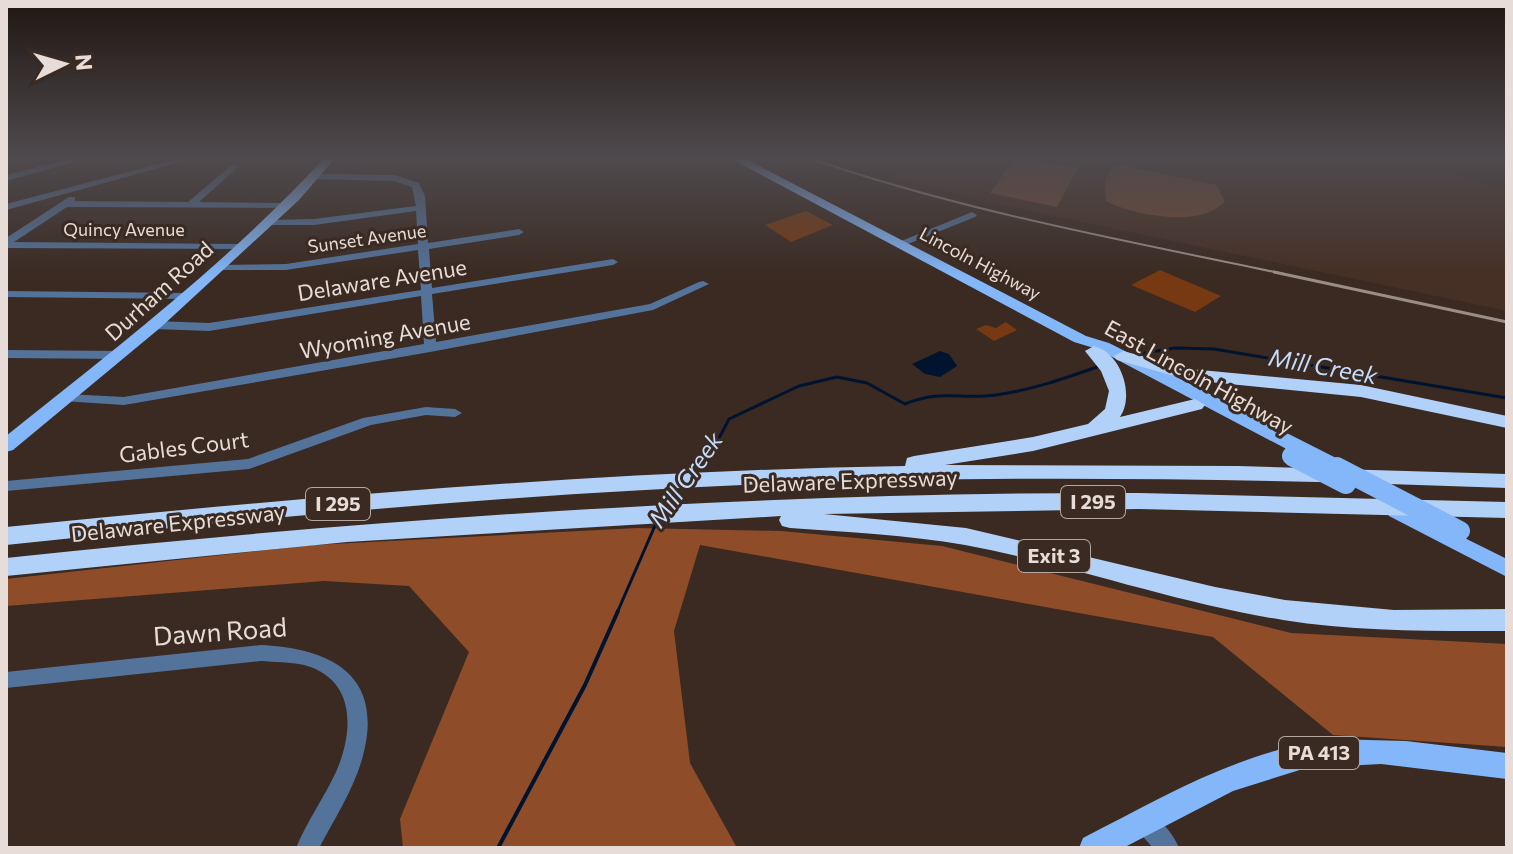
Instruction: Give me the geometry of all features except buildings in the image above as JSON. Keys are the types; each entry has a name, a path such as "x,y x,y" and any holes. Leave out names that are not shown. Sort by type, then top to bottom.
{"highway":[{"path":"1087,345 1113,372 1120,392 1115,412 1092,430"},
{"path":"1123,356 1180,373 1374,393 1507,422"},
{"path":"792,476 970,455 1092,430 1199,401 1226,385 1258,382"},
{"name":"Delaware Expressway","path":"6,536 288,507 792,476 1154,473 1507,481"},
{"name":"Delaware Expressway","path":"680,516 957,502 1232,502 1507,510"},
{"name":"Exit 3","path":"602,517 680,516 814,521 942,533 1046,554 1215,597 1318,615 1394,621 1503,618"},
{"name":"Delaware Expressway","path":"6,567 380,531 602,517"}],"main road":[{"name":"Durham Road","path":"6,446 121,355 294,197"},
{"name":"Lincoln Highway","path":"809,197 1087,345"},
{"name":"East Lincoln Highway","path":"1087,345 1123,356 1292,456 1507,569"},
{"name":"East Lincoln Highway","path":"1087,345 1316,456 1507,555"},
{"name":"PA 413","path":"1093,848 1261,766 1309,754 1363,752 1507,766"}],"street":[{"path":"6,207 44,197"},
{"path":"6,244 75,197"},
{"path":"191,205 200,197"},
{"path":"419,197 430,348"},
{"path":"64,204 285,206"},
{"path":"268,223 314,222 420,208"},
{"path":"899,244 972,215"},
{"name":"Sunset Avenue","path":"218,268 286,267 519,232"},
{"name":"Quincy Avenue","path":"6,244 241,247"},
{"name":"Delaware Avenue","path":"155,325 209,327 613,262"},
{"name":"Wyoming Avenue","path":"67,398 124,401 430,348 661,305 703,284"},
{"path":"6,294 188,296"},
{"path":"6,354 121,355"},
{"name":"Gables Court","path":"6,486 249,464 368,421 426,411 455,413"},
{"name":"Dawn Road","path":"6,680 261,653 289,652 320,660 340,675 349,688 358,716 358,730 350,761 307,848"},
{"path":"1145,822 1168,848"}],"shaded area":[{"path":"971,197 1507,197 1507,311"},
{"path":"1008,197 1062,197 1057,207"},
{"path":"1106,197 1223,197 1225,201 1215,210 1201,215 1167,217 1132,211 1106,201"},
{"path":"637,528 781,531 942,546 1291,633 1507,644 1507,747 1333,735 1213,637 700,545 674,631 690,763 737,848 403,848 400,819 469,652 409,586 324,581 6,606 6,579 313,545"}],"water":[{"path":"940,351 949,354 957,366 940,377 925,374 912,364"}],"waterway":[{"name":"Mill Creek","path":"1138,354 1175,348 1214,349 1507,398"},
{"name":"Mill Creek","path":"687,475 716,444 729,419 799,386 837,377 867,383 905,404 930,397 1009,393 1097,367"},
{"name":"Mill Creek","path":"665,508 678,488"},
{"name":"Mill Creek","path":"617,613 657,521"},
{"name":"Mill Creek","path":"498,848 585,685 618,611"}],"railway":[{"path":"937,197 1284,274"},
{"path":"1274,272 1507,322"}]}
